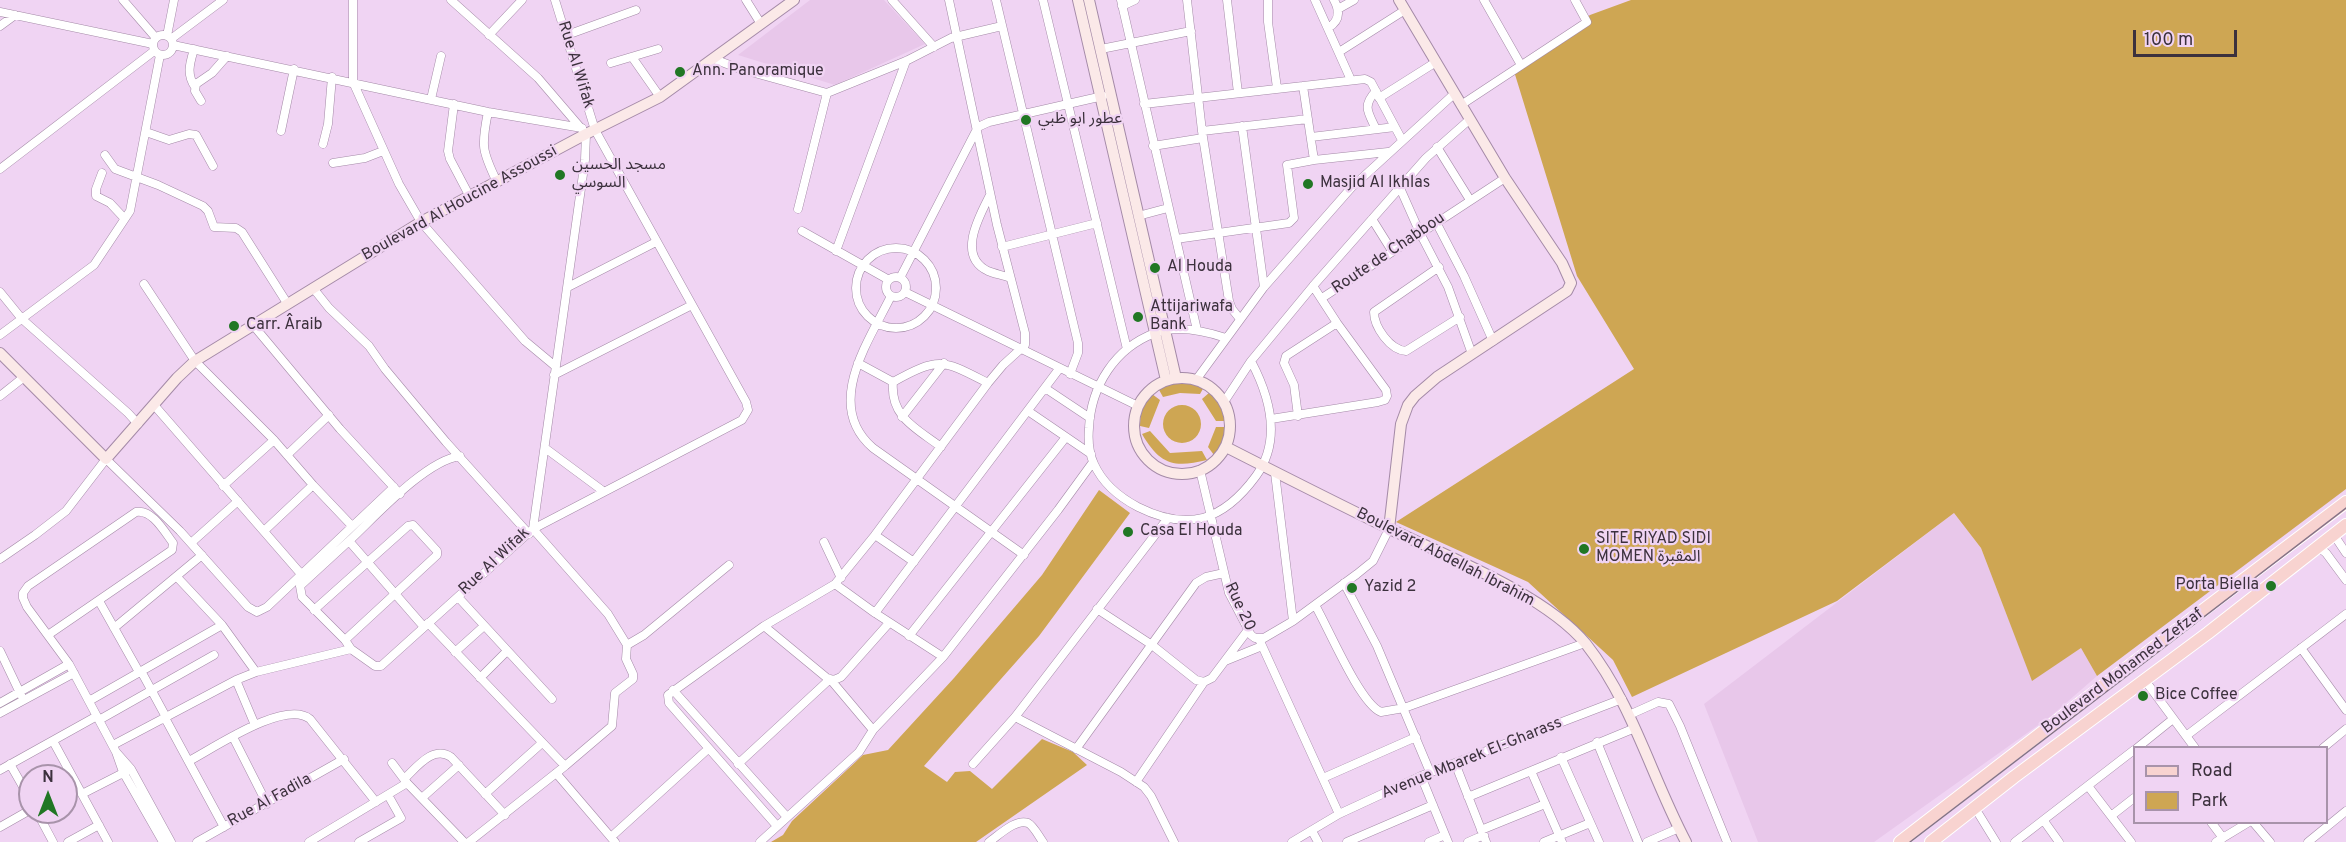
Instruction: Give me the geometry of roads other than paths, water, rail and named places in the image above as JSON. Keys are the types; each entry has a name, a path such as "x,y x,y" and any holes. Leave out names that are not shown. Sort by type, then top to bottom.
{"main road":[{"name":"Boulevard Mohamed Zefzaf","path":"1900,842 2346,502"},
{"name":"Boulevard Mohamed Zefzaf","path":"1931,842 2144,679 2208,633 2346,525"}],"street":[{"path":"0,335 94,265 132,203 146,132 156,47 123,0"},
{"path":"0,12 171,52 174,0"},
{"path":"0,168 156,47 170,40 223,0"},
{"path":"353,0 353,82 399,184 421,222 525,341 555,366"},
{"path":"451,0 548,87 587,131 656,242 746,402 747,414 742,420 603,491 531,532"},
{"path":"489,35 522,0"},
{"name":"Rue Al Wifak","path":"351,649 375,666 380,666 531,532 568,286 587,131 567,35 555,0"},
{"path":"746,0 761,24"},
{"name":"Boulevard Al Houcine Assoussi","path":"106,459 177,378 195,361 421,222 497,183 587,131 660,97 794,0"},
{"path":"892,0 934,47"},
{"path":"777,826 667,698 673,690 764,626 838,581 988,383 1025,345 1025,333 990,195 949,0"},
{"path":"996,0 1078,343 1078,353 1070,374"},
{"path":"1043,0 1127,349"},
{"path":"1078,0 1138,216 1160,332"},
{"path":"1089,0 1101,49 1106,95 1171,379"},
{"path":"1135,0 1121,3 1197,330"},
{"path":"1187,0 1203,135 1230,305 1240,319"},
{"path":"1227,0 1238,93"},
{"path":"1268,0 1268,22 1277,88"},
{"path":"1315,0 1351,80"},
{"path":"1328,28 1337,20 1338,9 1334,0"},
{"path":"1338,9 1354,0"},
{"path":"1484,0 1521,65"},
{"path":"1461,105 1587,22 1575,0"},
{"path":"1339,52 1402,3 1469,120 1567,272 1570,283 1567,291 1421,389 1404,415 1397,448 1389,529"},
{"path":"567,35 636,10"},
{"path":"0,26 15,15"},
{"path":"714,58 740,69 827,93 906,61 957,36 1002,26"},
{"path":"1101,49 1191,31"},
{"path":"170,40 194,49 587,131"},
{"path":"194,49 189,68 191,81 201,101"},
{"path":"611,63 658,49"},
{"path":"195,87 201,79 218,68 227,56"},
{"path":"431,99 441,56"},
{"path":"632,57 660,97"},
{"path":"836,251 906,61"},
{"path":"1376,129 1367,106 1369,98 1436,62"},
{"path":"281,131 294,69"},
{"path":"323,144 328,124 332,77"},
{"path":"1144,104 1351,80 1368,80 1402,140"},
{"path":"1303,86 1314,160"},
{"path":"798,210 827,93"},
{"path":"1196,380 1264,287 1350,188 1454,94"},
{"path":"900,278 976,129 984,123 1106,95"},
{"path":"454,104 448,151 470,197"},
{"path":"488,112 483,147 484,156 497,183"},
{"path":"1153,146 1242,126 1308,119"},
{"path":"1224,402 1251,361 1313,286 1437,147 1469,120"},
{"path":"1242,126 1264,287"},
{"path":"1311,137 1395,127"},
{"path":"146,132 169,140 189,134 196,135 213,166"},
{"path":"1437,147 1470,200"},
{"path":"333,163 365,158 383,151"},
{"path":"1176,239 1293,221 1286,167 1290,164 1388,152"},
{"path":"105,155 116,169 203,206 208,211 214,227 237,228 242,232 287,303"},
{"path":"102,173 96,196 110,203 124,218"},
{"name":"Route de Chabbou","path":"1271,419 1382,401 1387,396 1386,390 1337,323 1322,298 1505,178"},
{"path":"1400,188 1420,233 1439,267 1460,317 1472,354"},
{"path":"990,195 975,223 973,251 981,266 987,271 1010,278"},
{"path":"1138,216 1168,208"},
{"path":"1372,219 1392,251"},
{"path":"1436,222 1464,276 1493,341"},
{"path":"1002,247 1096,224"},
{"path":"802,231 889,280 900,278"},
{"path":"568,286 656,242"},
{"path":"891,248 913,252 922,258 933,275 935,296 932,306 918,321 908,326 887,327 877,324 868,317 856,298 855,286 863,265 870,257 891,248"},
{"path":"1439,267 1374,312 1375,319 1392,345 1406,351 1460,317"},
{"path":"891,296 896,297 904,292 906,287 900,278"},
{"path":"889,280 886,288 891,296"},
{"path":"144,284 195,361 274,440 352,526"},
{"path":"1313,286 1322,298"},
{"path":"314,288 329,308 369,346 385,369 460,456 608,614 627,645 626,659 633,679 615,693 612,726 469,842"},
{"path":"0,292 22,319 138,424"},
{"path":"904,292 1138,406"},
{"path":"891,296 852,380 849,397 860,435 873,448 916,480 1024,555"},
{"path":"554,375 692,305"},
{"path":"1298,416 1294,385 1284,363 1286,356 1337,323"},
{"path":"253,325 329,416 400,494"},
{"path":"760,842 859,752 873,730 942,657 1024,555 1092,458 1090,418 1097,387 1106,372 1127,349 1160,332 1197,330 1227,338"},
{"path":"0,353 191,543 248,607 257,612 267,607 394,487"},
{"path":"1029,411 1092,458 1115,494 1142,509 1187,522 1210,516 1244,494 1262,465 1269,447 1271,419 1264,388 1251,361"},
{"path":"858,363 893,382"},
{"path":"893,382 920,369 944,363 988,383"},
{"path":"902,417 944,363"},
{"path":"875,613 1059,369"},
{"path":"0,396 24,377"},
{"path":"1171,379 1196,380 1212,388 1224,402 1230,424 1226,447 1215,461 1200,470 1170,472 1160,468 1144,455 1134,426 1138,406 1149,391 1171,379"},
{"path":"893,382 894,402 902,417 941,447"},
{"path":"1045,388 1090,418"},
{"path":"154,405 301,574"},
{"path":"287,455 329,416"},
{"path":"909,636 1066,437"},
{"path":"223,486 274,440"},
{"name":"Boulevard Abdellah Ibrahim","path":"1226,447 1518,592 1554,615 1585,643 1622,699 1686,842"},
{"path":"545,448 603,491"},
{"path":"114,749 236,680 256,672 351,649 345,640 302,597 300,586 435,464 460,456"},
{"path":"0,559 66,511 106,459"},
{"name":"Rue 20","path":"1200,470 1229,593 1251,636 1260,643 1264,638 1316,605 1373,561 1389,529"},
{"path":"1275,473 1293,621"},
{"path":"264,531 313,484"},
{"path":"191,543 238,501"},
{"path":"48,634 99,601 174,547 148,513 136,512 25,589 23,598 48,634 69,663 114,749 171,842"},
{"path":"973,764 1015,717 1168,518"},
{"path":"314,609 408,526 412,525 418,529 437,555 345,640"},
{"path":"875,535 914,562"},
{"path":"2334,535 2346,553"},
{"path":"349,541 394,594 455,652 565,766"},
{"path":"824,542 838,581 875,613 942,657"},
{"path":"2318,547 2326,553 2346,580"},
{"path":"114,628 202,555"},
{"path":"627,645 644,635 729,565"},
{"path":"1076,749 1199,580 1224,573"},
{"path":"177,577 222,626 256,672"},
{"path":"1344,583 1377,646 1430,772"},
{"path":"458,597 552,699"},
{"path":"99,601 152,690 224,827"},
{"path":"1316,605 1346,665 1370,705 1385,712 1404,708 1585,643"},
{"path":"1097,609 1152,645 1196,680 1204,682"},
{"path":"2186,736 2346,614"},
{"path":"738,764 830,679 841,677 889,623"},
{"path":"89,700 222,626"},
{"path":"455,652 484,626"},
{"path":"764,626 830,679 873,730"},
{"path":"1136,782 1204,682 1212,678 1248,630"},
{"path":"1225,662 1260,643 1339,814"},
{"path":"2301,648 2346,710"},
{"path":"0,651 24,701"},
{"path":"480,678 507,651"},
{"path":"0,769 214,655"},
{"path":"0,703 69,663"},
{"path":"0,713 74,673"},
{"path":"2144,679 2194,746"},
{"path":"236,680 255,725"},
{"path":"673,690 787,818"},
{"name":"Avenue Mbarek El-Gharass","path":"1293,842 1339,814 1430,772 1622,699"},
{"path":"1629,715 1658,702 1669,704 1727,842"},
{"path":"189,761 255,725 288,714 303,714 344,759 376,802"},
{"path":"1015,717 1136,782 1151,796 1174,842"},
{"path":"2139,746 2173,719"},
{"path":"1468,796 1635,728"},
{"path":"2324,746 2346,729"},
{"path":"233,737 267,804"},
{"path":"1323,778 1416,737"},
{"path":"53,741 108,842"},
{"path":"1597,742 1638,842"},
{"path":"485,794 542,743"},
{"path":"556,773 613,839 708,748"},
{"path":"2015,842 2133,750"},
{"path":"309,842 319,840 388,795 433,754 439,752 448,754 505,815"},
{"path":"1561,757 1599,842"},
{"name":"Rue Al Fadila","path":"197,842 344,759"},
{"path":"392,763 464,842"},
{"path":"1455,763 1484,836"},
{"path":"10,764 18,778"},
{"path":"423,797 459,765"},
{"path":"82,794 127,770"},
{"path":"127,770 163,842"},
{"path":"1531,771 1561,839"},
{"path":"1421,776 1447,839 1429,842"},
{"path":"2088,786 2131,842"},
{"path":"359,842 401,818 388,795"},
{"path":"2111,816 2133,799"},
{"path":"1468,842 1545,804"},
{"path":"1347,842 1433,805"},
{"path":"1975,808 1996,842"},
{"path":"2308,842 2346,811"},
{"path":"0,827 18,817"},
{"path":"2044,821 2059,842"},
{"path":"989,842 1016,824 1026,822 1043,842"},
{"path":"1544,842 1561,839 1590,822"},
{"path":"43,824 53,842"},
{"path":"2212,824 2220,840 2248,824"},
{"path":"2253,824 2270,842"},
{"path":"68,842 99,825"},
{"path":"1647,842 1679,828"},
{"path":"1312,831 1317,842"}],"tram line":[{"path":"1910,842 2346,508"}],"place":[{"name":"Ann. Panoramique","path":"680,72"},
{"name":"عطور ابو ظبي","path":"1026,120"},
{"name":"مسجد الحسين السوسي","path":"560,175"},
{"name":"Masjid Al Ikhlas","path":"1308,184"},
{"name":"Al Houda","path":"1155,268"},
{"name":"Attijariwafa Bank","path":"1138,317"},
{"name":"Carr. Âraib","path":"234,326"},
{"name":"Casa El Houda","path":"1128,532"},
{"name":"SITE RIYAD SIDI MOMEN المقبرة","path":"1584,549"},
{"name":"Porta Biella","path":"2271,586"},
{"name":"Yazid 2","path":"1352,588"},
{"name":"Bice Coffee","path":"2143,696"}]}
